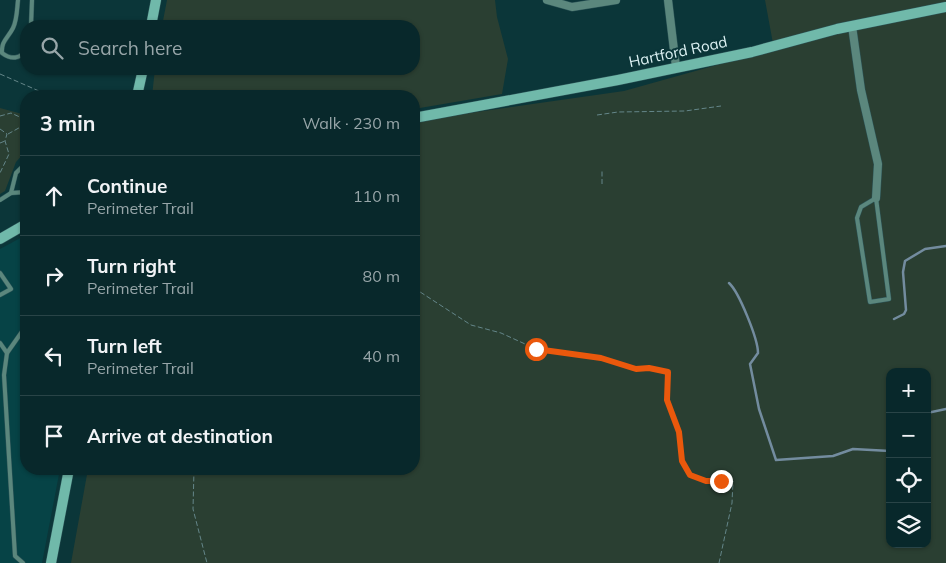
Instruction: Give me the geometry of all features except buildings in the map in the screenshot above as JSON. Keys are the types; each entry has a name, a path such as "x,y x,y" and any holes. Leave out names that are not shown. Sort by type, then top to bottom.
{"street":[{"path":"152,20 156,0"},
{"path":"547,0 572,7 616,0"},
{"path":"668,0 676,67"},
{"name":"Hartford Road","path":"420,117 752,52 852,26 946,7"},
{"path":"852,26 861,90 878,164 876,198"},
{"path":"139,90 142,75"},
{"path":"0,239 20,227"},
{"path":"51,563 68,475"}],"lane":[{"path":"18,0 13,28 4,40 2,53 8,58 20,56"},
{"path":"31,20 32,0"},
{"path":"11,194 16,173 20,169"},
{"path":"0,200 11,194 20,193"},
{"path":"876,198 889,298 870,302 856,218 861,207 876,198"},
{"path":"0,273 11,290 0,296"},
{"path":"20,335 7,353 4,375 15,556 23,563"},
{"path":"0,342 7,353"}],"path":[{"path":"0,74 37,90"},
{"path":"597,115 626,112 685,111 721,106"},
{"path":"0,116 11,113 20,117"},
{"path":"0,173 9,154 6,141 8,134 20,127"},
{"path":"0,131 8,134"},
{"path":"0,144 6,141"},
{"path":"602,169 602,184"},
{"path":"420,292 471,325 502,334 536,349 601,358 636,369 649,368 668,372 667,400 679,432 682,461 690,475 706,481 733,481 732,503 719,563"},
{"path":"194,475 193,509 207,563"}],"shaded area":[{"path":"20,238 20,475 59,475 42,563 0,563 0,249"}],"green space":[{"path":"167,0 495,0 497,17 508,59 502,94 420,108 420,90 153,90 154,75 420,75 420,20 163,20"},
{"path":"765,0 946,0 946,563 71,563 87,475 420,475 420,120 624,91 774,49"},
{"path":"0,108 20,113 20,158 16,162 5,191 0,194"}],"waterway":[{"path":"894,319 904,314 906,310 903,272 905,261 925,249 946,246"},
{"path":"729,283 743,305 755,337 758,353 750,364 759,409 776,460 833,456 853,449 886,451"},
{"path":"931,412 946,409"}],"route":[{"path":"536,349 601,358 636,369 649,368 668,372 667,400 679,432 682,461 690,475 706,481 721,481"}]}
